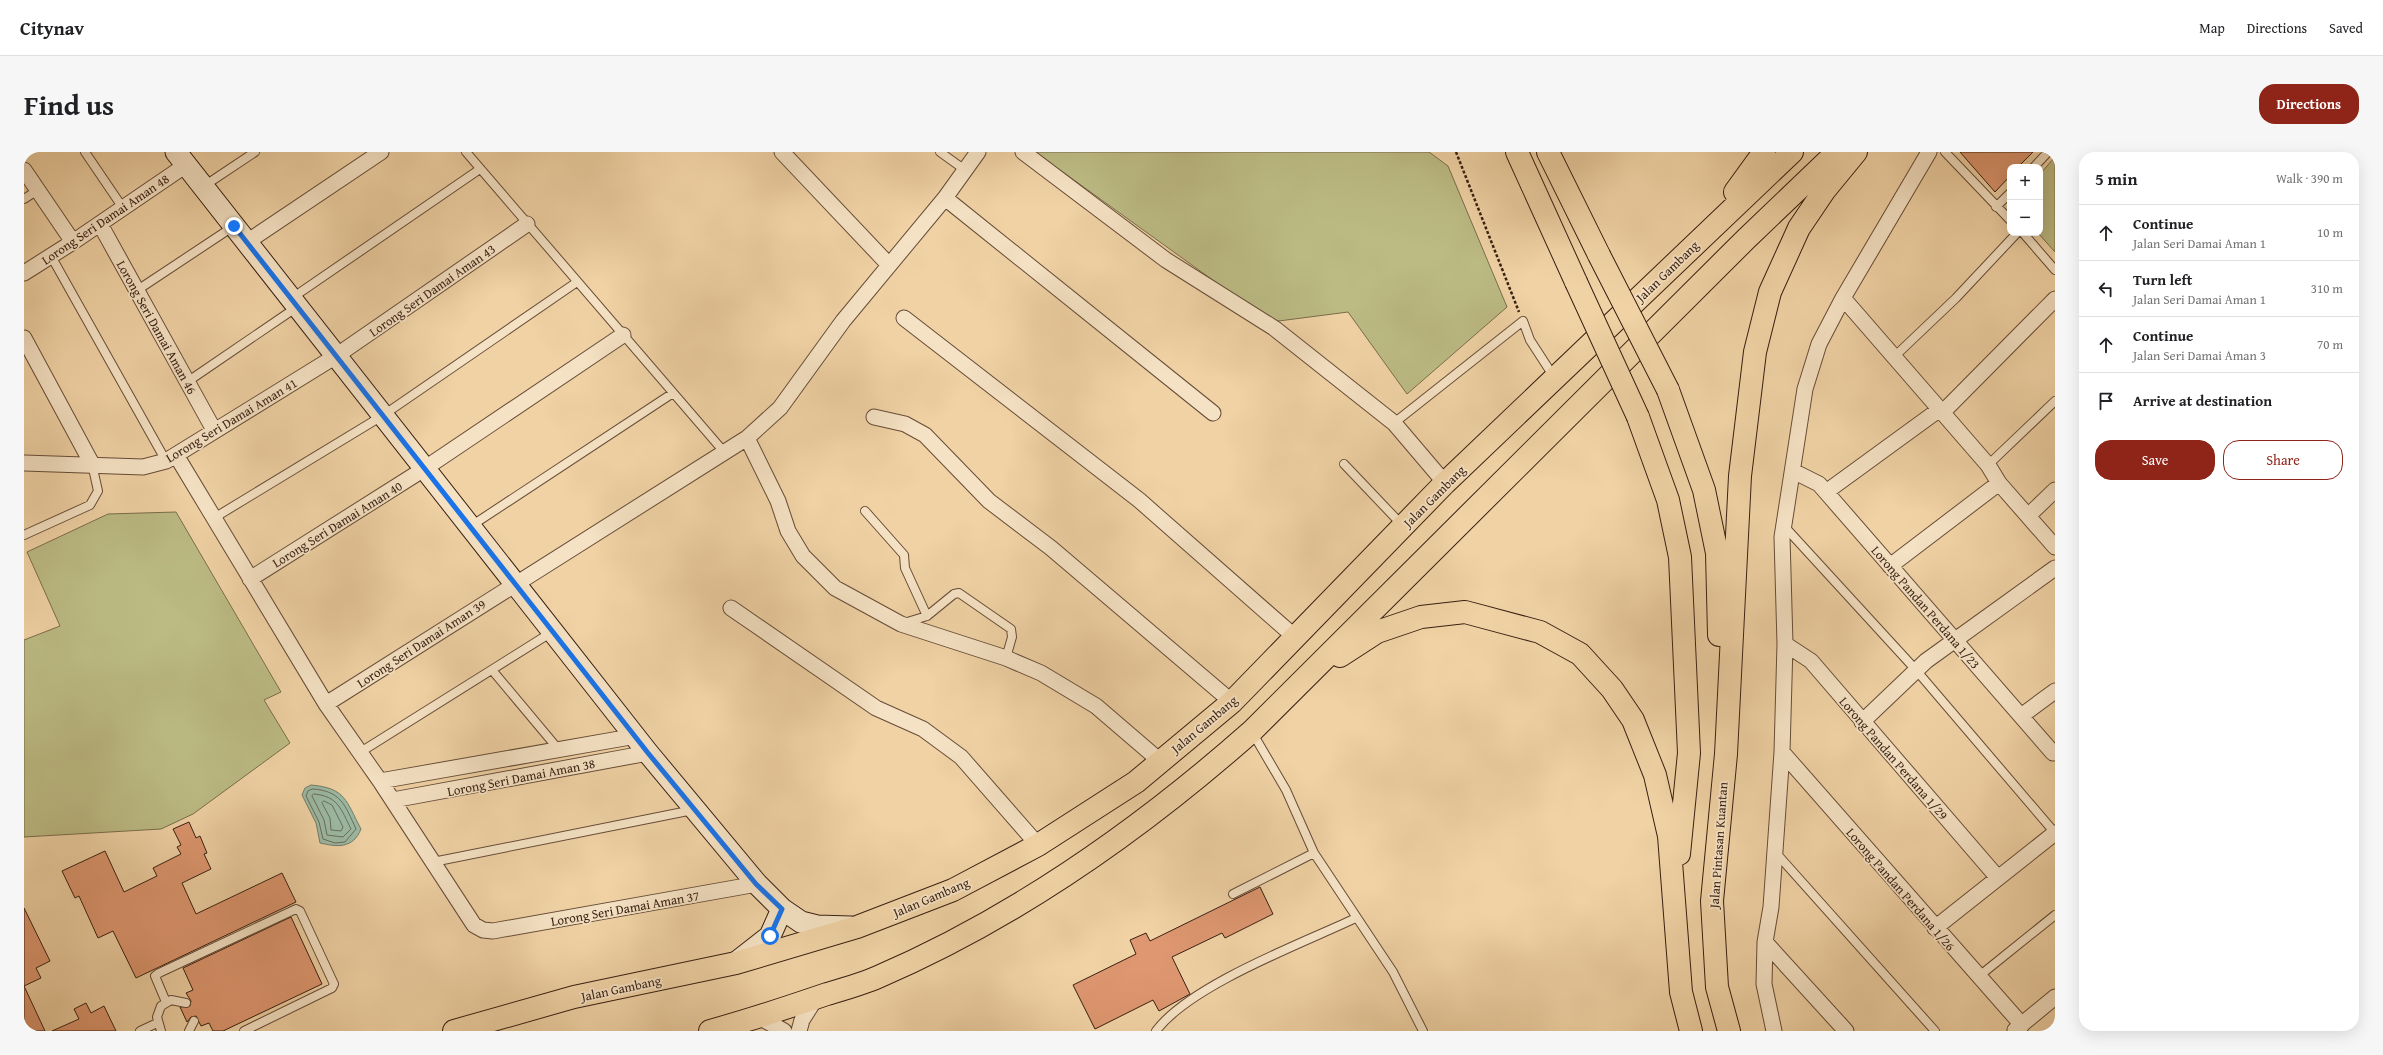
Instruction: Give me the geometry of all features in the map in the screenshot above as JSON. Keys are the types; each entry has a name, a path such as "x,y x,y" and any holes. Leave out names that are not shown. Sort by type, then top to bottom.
{"highway":[{"path":"1517,152 1638,417 1668,500 1680,557 1689,754 1675,901"},
{"path":"1548,152 1668,390 1704,490 1716,552 1726,754"},
{"path":"1706,234 1764,152"},
{"name":"Jalan Gambang","path":"454,1031 574,997 736,963 857,927 953,890 1038,845 1136,782 1232,702 1296,638 1445,483 1792,152"},
{"path":"710,1031 759,1017 876,978 959,940 1023,903 1099,854 1193,783 1252,731 1746,238 1837,152"},
{"path":"1726,754 1740,476 1756,352 1770,292 1799,228 1824,191 1856,152"},
{"path":"1301,682 1377,632 1421,617 1466,612 1540,632 1580,654 1612,689 1633,720 1655,775 1669,836 1681,992 1690,1031"},
{"name":"Jalan Pintasan Kuantan","path":"1726,754 1712,901 1717,987 1729,1031"}],"street":[{"path":"247,242 381,152"},
{"path":"782,152 889,265"},
{"name":"Lorong Seri Damai Aman 39","path":"326,704 747,438 780,408 843,321 945,198 978,152"},
{"path":"1023,152 1166,260 1274,328 1394,423 1445,483"},
{"path":"1774,1031 1764,984 1765,942 1771,906 1782,752 1785,644 1784,526 1805,388 1819,344 1843,298 1929,152"},
{"name":"Lorong Seri Damai Aman 48","path":"24,273 124,208 181,159"},
{"path":"181,159 382,416 554,631 648,753 756,884 782,909 801,922 817,926 857,927"},
{"path":"24,170 73,242"},
{"path":"945,198 1213,413"},
{"name":"Lorong Seri Damai Aman 46","path":"100,224 214,430"},
{"name":"Lorong Seri Damai Aman 43","path":"336,356 528,224"},
{"path":"1843,298 1988,465 1999,483 2055,547"},
{"path":"1826,492 1941,411 2055,300"},
{"path":"904,318 1139,500 1296,638"},
{"name":"Lorong Seri Damai Aman 40","path":"250,579 424,469 623,335"},
{"path":"24,338 92,464"},
{"name":"Lorong Seri Damai Aman 41","path":"24,463 92,464 143,467 171,458 214,430 336,356"},
{"path":"874,417 905,424 925,435 989,501 1051,548 1232,702"},
{"path":"747,438 778,501 788,531 803,556 835,588 901,624 1006,658 1041,673 1096,706 1160,761"},
{"path":"171,458 214,518 326,704 393,800 433,862"},
{"name":"Lorong Pandan Perdana 1/23","path":"1793,471 1818,484 1826,492 2053,752"},
{"path":"1890,566 1999,483"},
{"path":"2028,516 2055,490"},
{"path":"1862,722 1916,670 1954,640 2055,568"},
{"path":"731,608 876,708 923,729 961,757 1038,845"},
{"name":"Lorong Pandan Perdana 1/29","path":"1785,644 1811,661 1998,878"},
{"path":"2021,716 2055,691"},
{"path":"380,781 636,736"},
{"name":"Lorong Pandan Perdana 1/26","path":"1782,752 1978,977 2018,1028"},
{"name":"Lorong Seri Damai Aman 38","path":"393,800 648,753"},
{"path":"1935,928 2055,832"},
{"name":"Lorong Seri Damai Aman 37","path":"433,862 474,925 483,930 493,931 756,884"},
{"path":"736,963 770,936 782,909"},
{"path":"1765,942 1846,1031"},
{"path":"2018,1028 2055,997"},
{"path":"799,1031 802,1020 816,998"},
{"path":"759,1017 784,1031"}],"lane":[{"path":"85,152 124,208"},
{"path":"203,187 255,152"},
{"path":"466,152 725,453"},
{"path":"940,152 965,170"},
{"path":"1945,152 2007,217"},
{"path":"2037,164 2048,152"},
{"path":"187,382 294,302 480,169"},
{"path":"24,199 38,190"},
{"path":"1996,207 2007,196"},
{"path":"136,291 234,226"},
{"path":"1894,357 1956,298 2014,236"},
{"path":"2026,236 2055,270"},
{"path":"51,256 171,458"},
{"path":"214,518 382,416 578,282"},
{"path":"1394,423 1523,321 1530,340 1555,378"},
{"path":"470,527 673,393"},
{"path":"1988,465 2055,401"},
{"path":"24,535 90,505 98,491 92,464"},
{"path":"1344,464 1404,526"},
{"path":"865,511 904,554 905,568 927,616"},
{"path":"1784,526 1916,670 2055,832"},
{"path":"901,624 927,616 954,594 959,593 1011,629 1012,637 1006,658"},
{"path":"360,753 554,631"},
{"path":"492,670 559,750"},
{"path":"1252,731 1286,790 1314,853 1393,972 1423,1031"},
{"path":"433,862 695,809"},
{"path":"1775,852 1935,1031"},
{"path":"1233,894 1314,853"},
{"path":"166,1002 155,976 159,973 296,909 300,911 334,984 332,988 244,1031"},
{"path":"1978,977 2055,915"},
{"path":"1156,1031 1164,1020 1227,978 1356,918"},
{"path":"161,1031 157,1023 158,1011 166,1002 176,1000 186,1004"},
{"path":"189,1031 194,1021"},
{"path":"140,1031 157,1023"}],"path":[{"path":"1456,152 1523,321"}],"shaded area":[{"path":"1035,152 1429,152 1448,166 1507,307 1407,394 1348,312 1271,322"},
{"path":"2055,157 2055,252 2041,236 2043,236 2043,171"},
{"path":"176,512 281,692 264,700 290,743 193,814 161,829 24,837 24,640 60,626 27,552 108,514"}],"water":[{"path":"311,785 331,789 344,798 361,829 358,836 354,840 338,846 320,843 316,823 302,795 305,788"}],"building":[{"path":"1960,152 2033,152 2021,164 2007,164 2007,179 1995,192"},
{"path":"189,822 196,838 200,836 207,853 204,854 211,869 182,883 196,914 282,873 296,902 136,978 113,931 98,938 79,896 75,898 62,871 105,851 124,892 157,876 153,868 181,854 177,847 181,845 173,829"},
{"path":"1260,887 1273,914 1225,938 1222,933 1172,957 1190,994 1159,1011 1153,1000 1095,1029 1073,985 1136,954 1130,940 1146,933 1150,941"},
{"path":"24,908 50,961 36,968 41,978 24,986"},
{"path":"291,917 322,984 223,1031 213,1031 209,1023 201,1026 196,1016 191,1017 187,1022 180,1007 190,1006 191,1001 186,993 193,990 183,968"},
{"path":"24,986 45,1031 24,1031"},
{"path":"86,1003 91,1013 104,1006 116,1031 52,1031 79,1019 74,1009"}],"route":[{"path":"234,226 424,469 554,631 648,753 756,884 782,909 770,936"}]}
